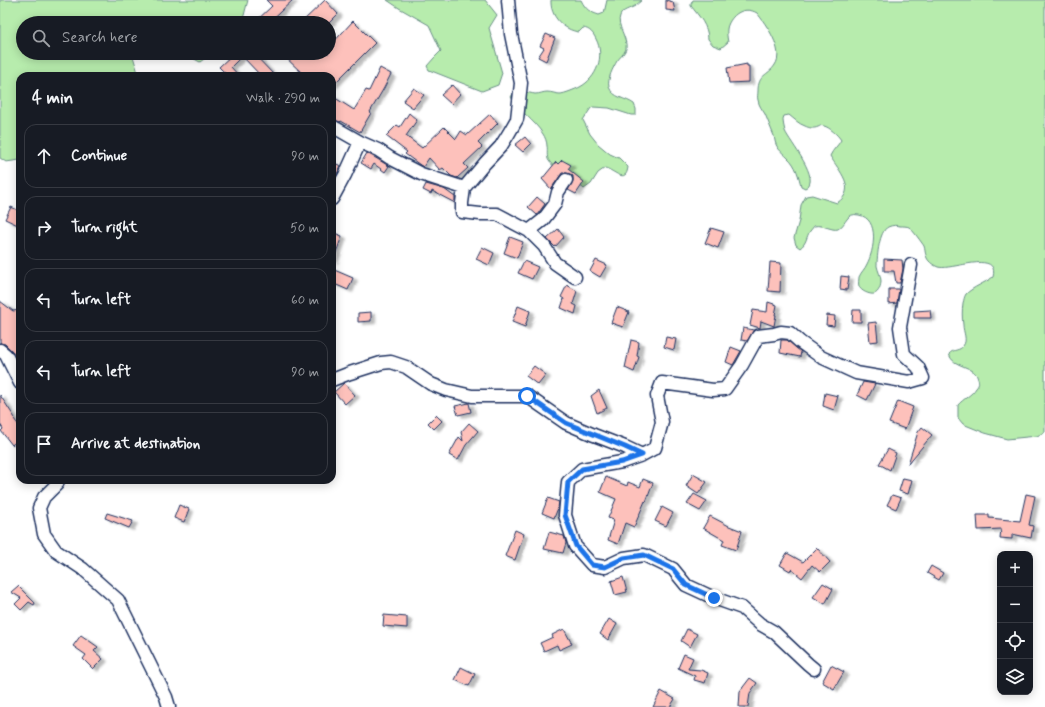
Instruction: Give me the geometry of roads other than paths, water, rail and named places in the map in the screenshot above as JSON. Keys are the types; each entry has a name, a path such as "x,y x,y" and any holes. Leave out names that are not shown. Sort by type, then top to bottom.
{"street":[{"path":"508,0 511,34 521,83 517,118 501,146 464,188 462,212 497,214 529,231 544,246 555,263 575,277"},
{"path":"336,128 421,174 464,188"},
{"path":"336,192 360,142"},
{"path":"529,231 543,220 555,204 558,192 566,180"},
{"path":"814,669 774,632 760,624 742,608 714,598 686,585 673,569 644,555 624,558 605,567 592,565 576,546 565,515 568,482 582,469 622,462 642,455 655,448 662,422 657,396 662,383 713,390 725,390 742,365 758,336 781,332 790,333 821,357 856,373 909,382 923,378 918,366 904,354 900,327 911,265"},
{"path":"0,350 6,356 16,376"},
{"path":"336,378 350,373 391,362 406,367 431,384 446,390 472,396 527,396 566,423 642,455"},
{"path":"57,484 44,497 39,508 44,534 56,551 83,569 118,600 166,697 169,707"}]}
